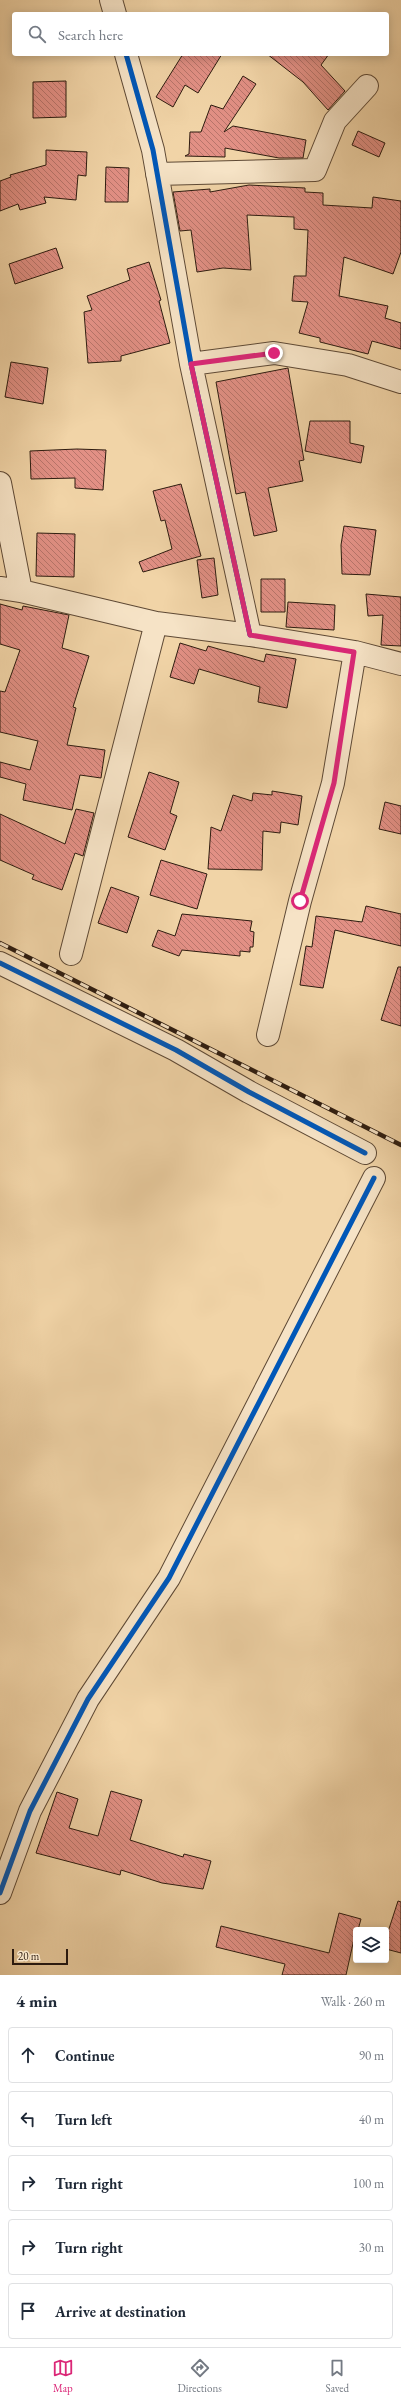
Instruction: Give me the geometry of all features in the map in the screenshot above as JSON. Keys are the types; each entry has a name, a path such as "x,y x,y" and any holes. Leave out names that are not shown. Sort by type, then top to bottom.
{"street":[{"path":"111,0 114,12"},
{"path":"127,56 153,150 191,364 250,635"},
{"path":"157,174 316,170 335,121 367,86"},
{"path":"191,364 274,353 348,365 401,382"},
{"path":"0,483 21,590"},
{"path":"0,588 21,590 156,623 250,635 354,652 401,664"},
{"path":"71,954 156,623"},
{"path":"268,1035 300,901 334,783 354,652"},
{"path":"0,963 176,1050 249,1092 365,1153"},
{"path":"0,1893 30,1810 84,1706 169,1578 374,1178"}],"building":[{"path":"182,56 221,56 198,93 185,85 173,107 156,97"},
{"path":"270,56 328,56 321,65 345,91 328,110 303,82"},
{"path":"243,76 256,84 224,132 233,126 306,140 303,158 279,158 225,148 225,157 185,156 189,154 190,132 201,132 211,105 223,109"},
{"path":"66,81 66,117 33,118 33,82"},
{"path":"358,131 385,143 379,157 352,145"},
{"path":"46,150 87,152 86,176 78,175 76,200 44,197 46,203 20,210 18,204 0,211 0,181 11,177 10,175 46,165"},
{"path":"106,167 129,168 128,202 105,202"},
{"path":"249,185 305,188 305,192 323,193 323,205 372,208 373,197 401,201 401,252 393,274 344,257 339,296 388,306 385,318 401,323 401,349 372,341 368,354 320,342 320,338 299,333 308,302 292,301 294,276 306,276 308,230 294,229 294,217 247,215 251,270 223,268 197,272 191,230 180,231 173,192 210,189 210,192"},
{"path":"56,248 63,268 15,284 9,264"},
{"path":"149,262 161,300 159,301 170,343 121,356 121,361 88,363 84,312 92,310 87,296 130,280 127,269"},
{"path":"11,362 48,368 43,404 5,397"},
{"path":"288,368 304,460 299,461 303,481 268,488 277,531 254,536 245,492 236,494 216,382"},
{"path":"310,421 350,421 350,443 364,446 361,463 305,451"},
{"path":"77,449 106,450 103,490 75,488 75,478 31,479 30,451"},
{"path":"181,484 201,556 143,572 139,562 172,549 165,520 161,521 153,491"},
{"path":"344,526 376,530 370,575 342,574 341,545"},
{"path":"37,533 75,534 74,577 36,576"},
{"path":"214,558 218,595 202,598 197,560"},
{"path":"261,579 285,579 285,612 261,612"},
{"path":"366,594 401,597 401,646 381,645 383,615 368,616"},
{"path":"288,602 335,605 334,630 286,627"},
{"path":"0,604 22,610 23,606 69,615 62,648 89,656 73,707 76,708 67,745 105,750 101,778 80,775 72,810 23,800 26,784 0,777 0,762 30,770 38,741 0,732 0,691 5,692 20,650 0,644"},
{"path":"180,643 206,651 208,646 264,662 266,654 296,659 287,708 258,702 260,687 199,669 194,684 170,677"},
{"path":"149,772 179,782 170,813 177,816 165,850 128,837"},
{"path":"272,791 302,796 298,825 281,822 280,833 263,831 262,870 208,869 211,827 221,831 233,795 252,801 253,793 272,795"},
{"path":"385,802 401,806 401,834 379,829"},
{"path":"76,809 94,813 83,856 75,853 62,890 32,879 34,875 0,860 0,814 65,844"},
{"path":"161,860 207,874 197,909 150,895"},
{"path":"111,887 139,897 127,933 98,923"},
{"path":"366,906 401,914 401,946 335,930 323,988 300,985 306,946 312,947 316,916 362,922"},
{"path":"182,914 252,921 250,931 254,932 253,947 250,947 250,952 240,951 240,956 182,950 179,956 152,946 158,930 175,936"},
{"path":"398,967 401,967 401,1026 381,1020"},
{"path":"111,1791 142,1800 130,1840 183,1857 184,1854 211,1861 203,1889 162,1883 121,1870 120,1875 36,1853 57,1792 78,1799 69,1828 98,1836"},
{"path":"398,1901 401,1902 401,1953 389,1950 389,1929"},
{"path":"339,1913 361,1919 359,1927 353,1927 353,1944 346,1975 282,1975 285,1964 216,1947 221,1926 329,1953"}],"railway":[{"path":"0,943 401,1145"}],"cycle path":[{"path":"127,56 153,150 191,364 250,635"},
{"path":"0,963 176,1050 249,1092 365,1153"},
{"path":"0,1893 30,1811 88,1699 169,1578 374,1178"}],"route":[{"path":"274,353 191,364 250,635 354,652 334,783 300,901"}]}
